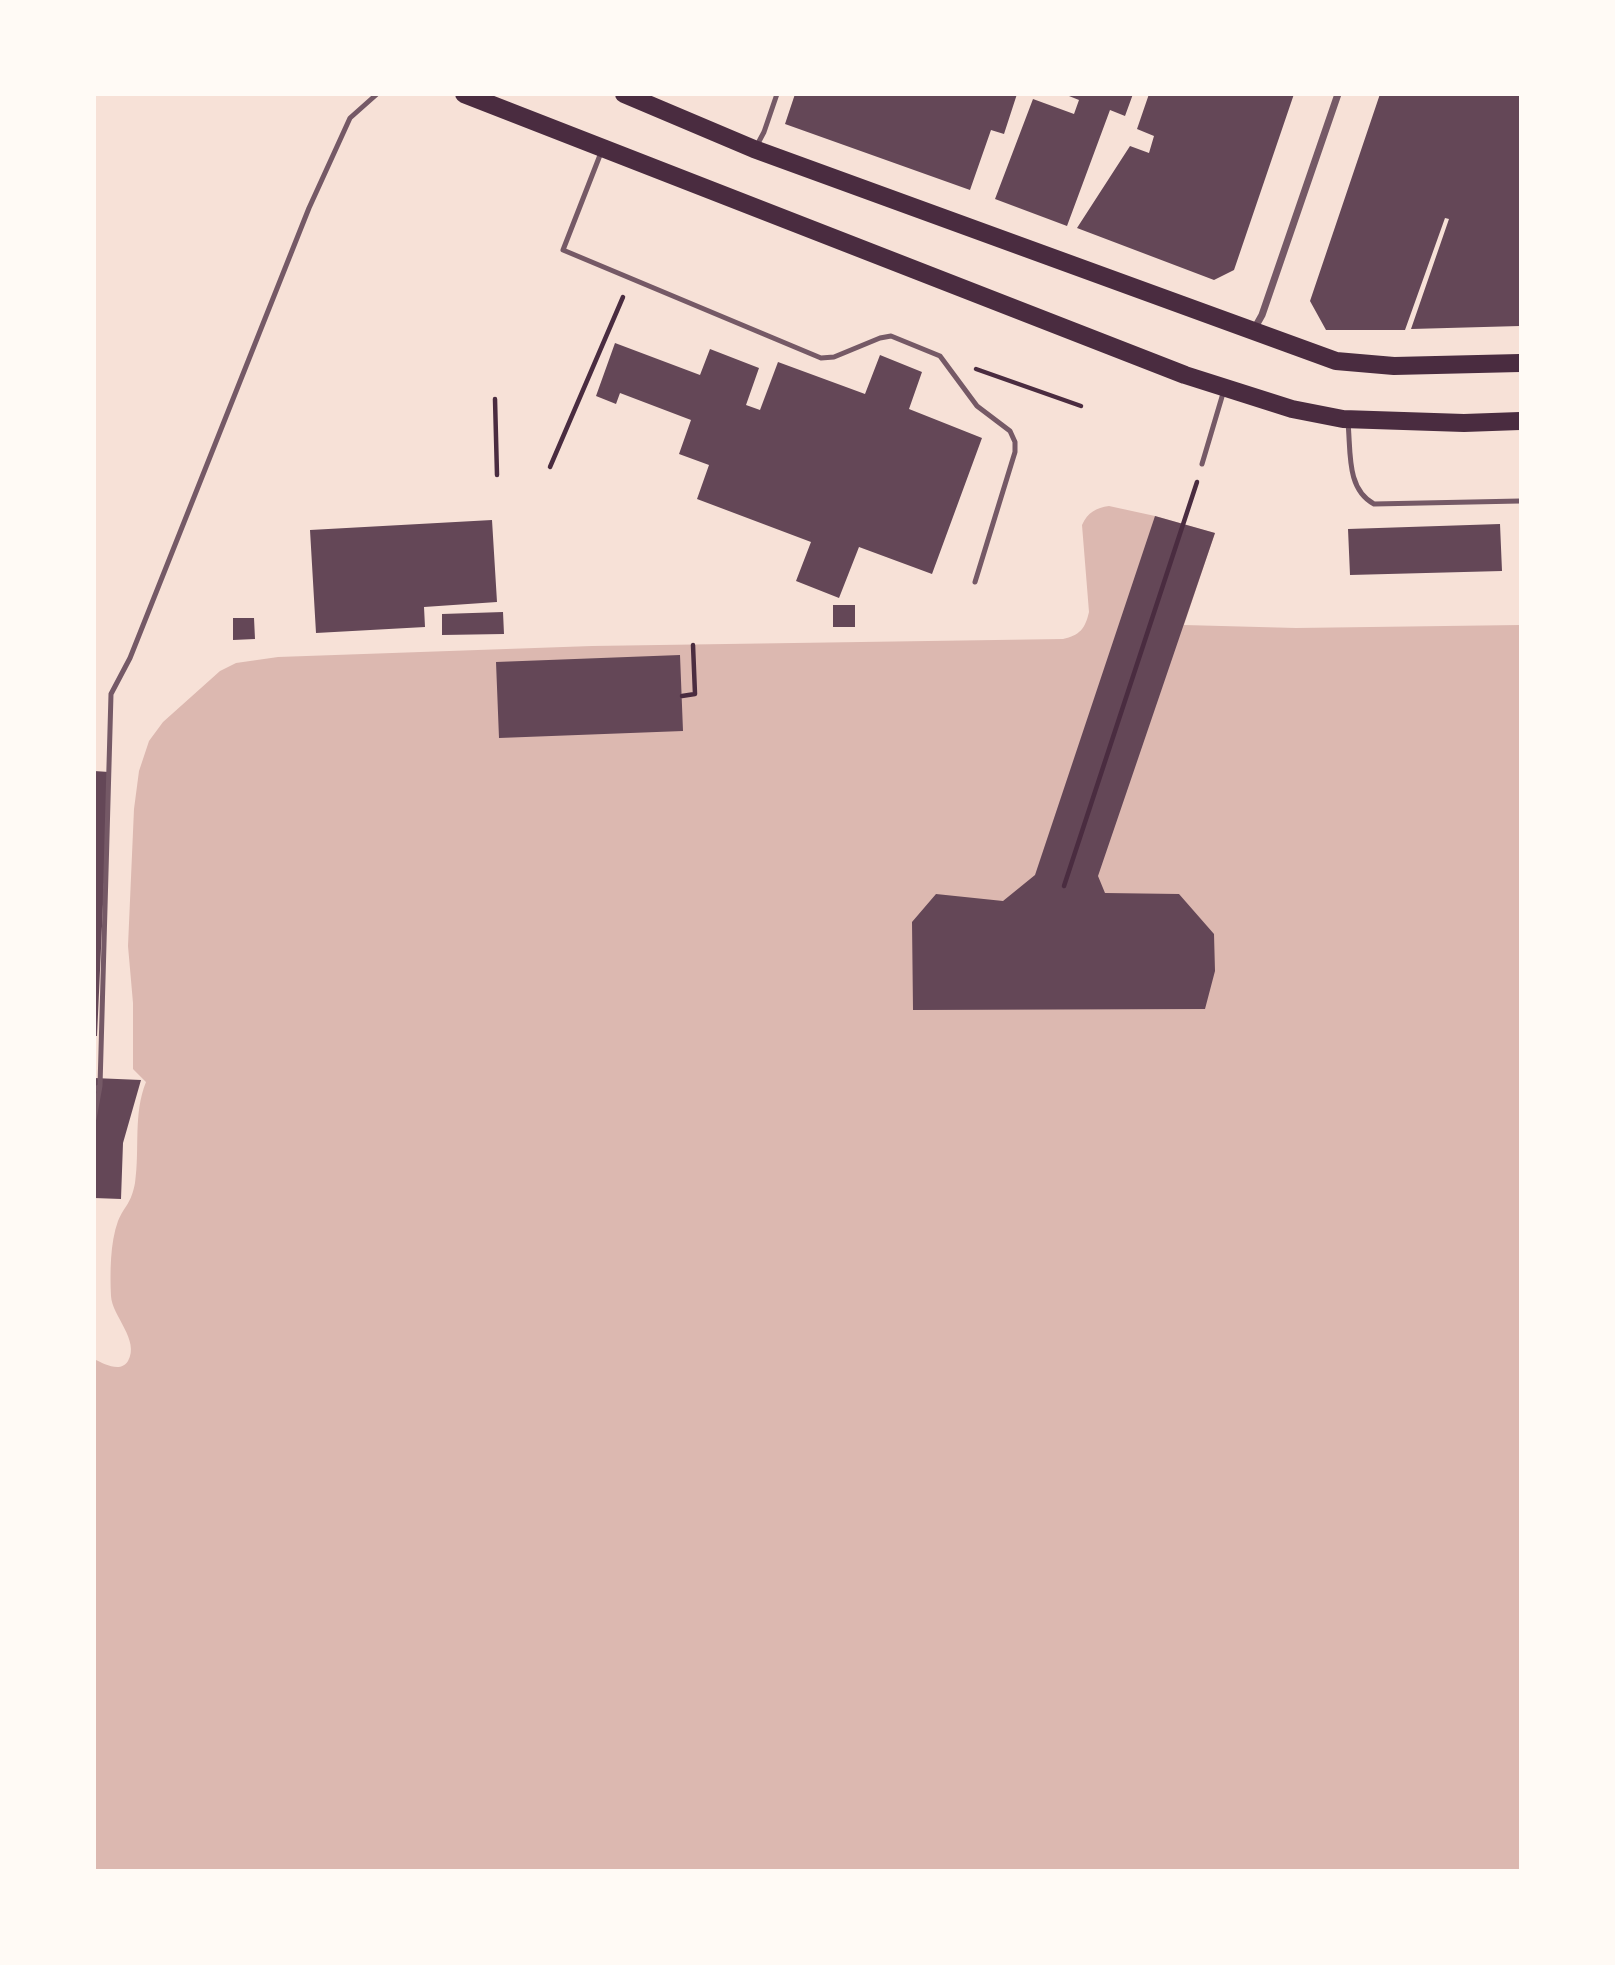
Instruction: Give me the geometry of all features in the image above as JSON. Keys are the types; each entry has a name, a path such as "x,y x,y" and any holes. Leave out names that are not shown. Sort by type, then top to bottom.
{"main road":[{"path":"464,94 1225,389 1292,409 1348,419 1464,423 1521,421"},
{"path":"624,94 644,98 754,149 1336,361 1394,366 1521,363"}],"street":[{"path":"1253,331 1262,315 1338,94"}],"lane":[{"path":"94,1119 111,694 131,658 309,208 350,118 377,94"},
{"path":"754,149 764,132 777,94"},
{"path":"603,148 563,250 821,358 834,358 891,336 940,356 977,406 1010,431 1015,442 1015,452 975,582"},
{"path":"1202,464 1225,389"},
{"path":"1348,419 1355,486 1362,497 1374,504 1521,501"}],"path":[{"path":"550,467 631,279"},
{"path":"940,356 1081,406"},
{"path":"495,399 497,475"},
{"path":"1064,886 1181,537 1202,464"},
{"path":"682,696 695,694 692,645"}],"shaded area":[{"path":"1109,506 1215,533 1184,625 1296,628 1520,625 1520,1870 95,1870 94,1359 117,1367 125,1365 131,1353 128,1336 113,1304 111,1278 115,1230 132,1196 135,1183 138,1119 146,1082 133,1069 133,1003 128,946 134,809 139,771 149,741 163,722 220,671 236,663 278,657 592,646 1063,639 1081,630 1089,612 1082,525 1093,511"}],"building":[{"path":"795,94 1017,94 1004,134 991,130 970,190 785,124"},
{"path":"1064,94 1133,94 1125,116 1110,110 1067,226 995,199 1033,99 1074,114 1079,100"},
{"path":"1149,94 1294,94 1234,270 1214,280 1077,228 1130,146 1149,153 1154,136 1137,129"},
{"path":"1380,94 1520,94 1520,326 1411,329 1449,219 1445,218 1405,330 1326,330 1310,301"},
{"path":"615,343 700,375 710,349 759,368 746,405 760,410 778,362 865,394 880,355 922,372 909,409 982,438 932,574 859,547 839,598 796,581 811,542 697,499 709,465 679,454 691,420 620,393 616,404 596,396"},
{"path":"1155,516 1215,533 1098,876 1105,893 1179,894 1214,934 1215,971 1205,1009 913,1010 912,922 936,894 1003,901 1035,875"},
{"path":"492,520 497,602 424,607 425,627 316,633 310,530"},
{"path":"1500,524 1502,571 1350,575 1348,529"},
{"path":"833,605 855,605 855,627 833,627"},
{"path":"503,612 504,634 442,635 442,614"},
{"path":"233,618 254,618 255,639 233,640"},
{"path":"680,655 683,731 499,738 496,662"},
{"path":"94,771 109,772 97,1036 94,1036"},
{"path":"94,1078 141,1080 123,1143 121,1199 94,1198"}]}
